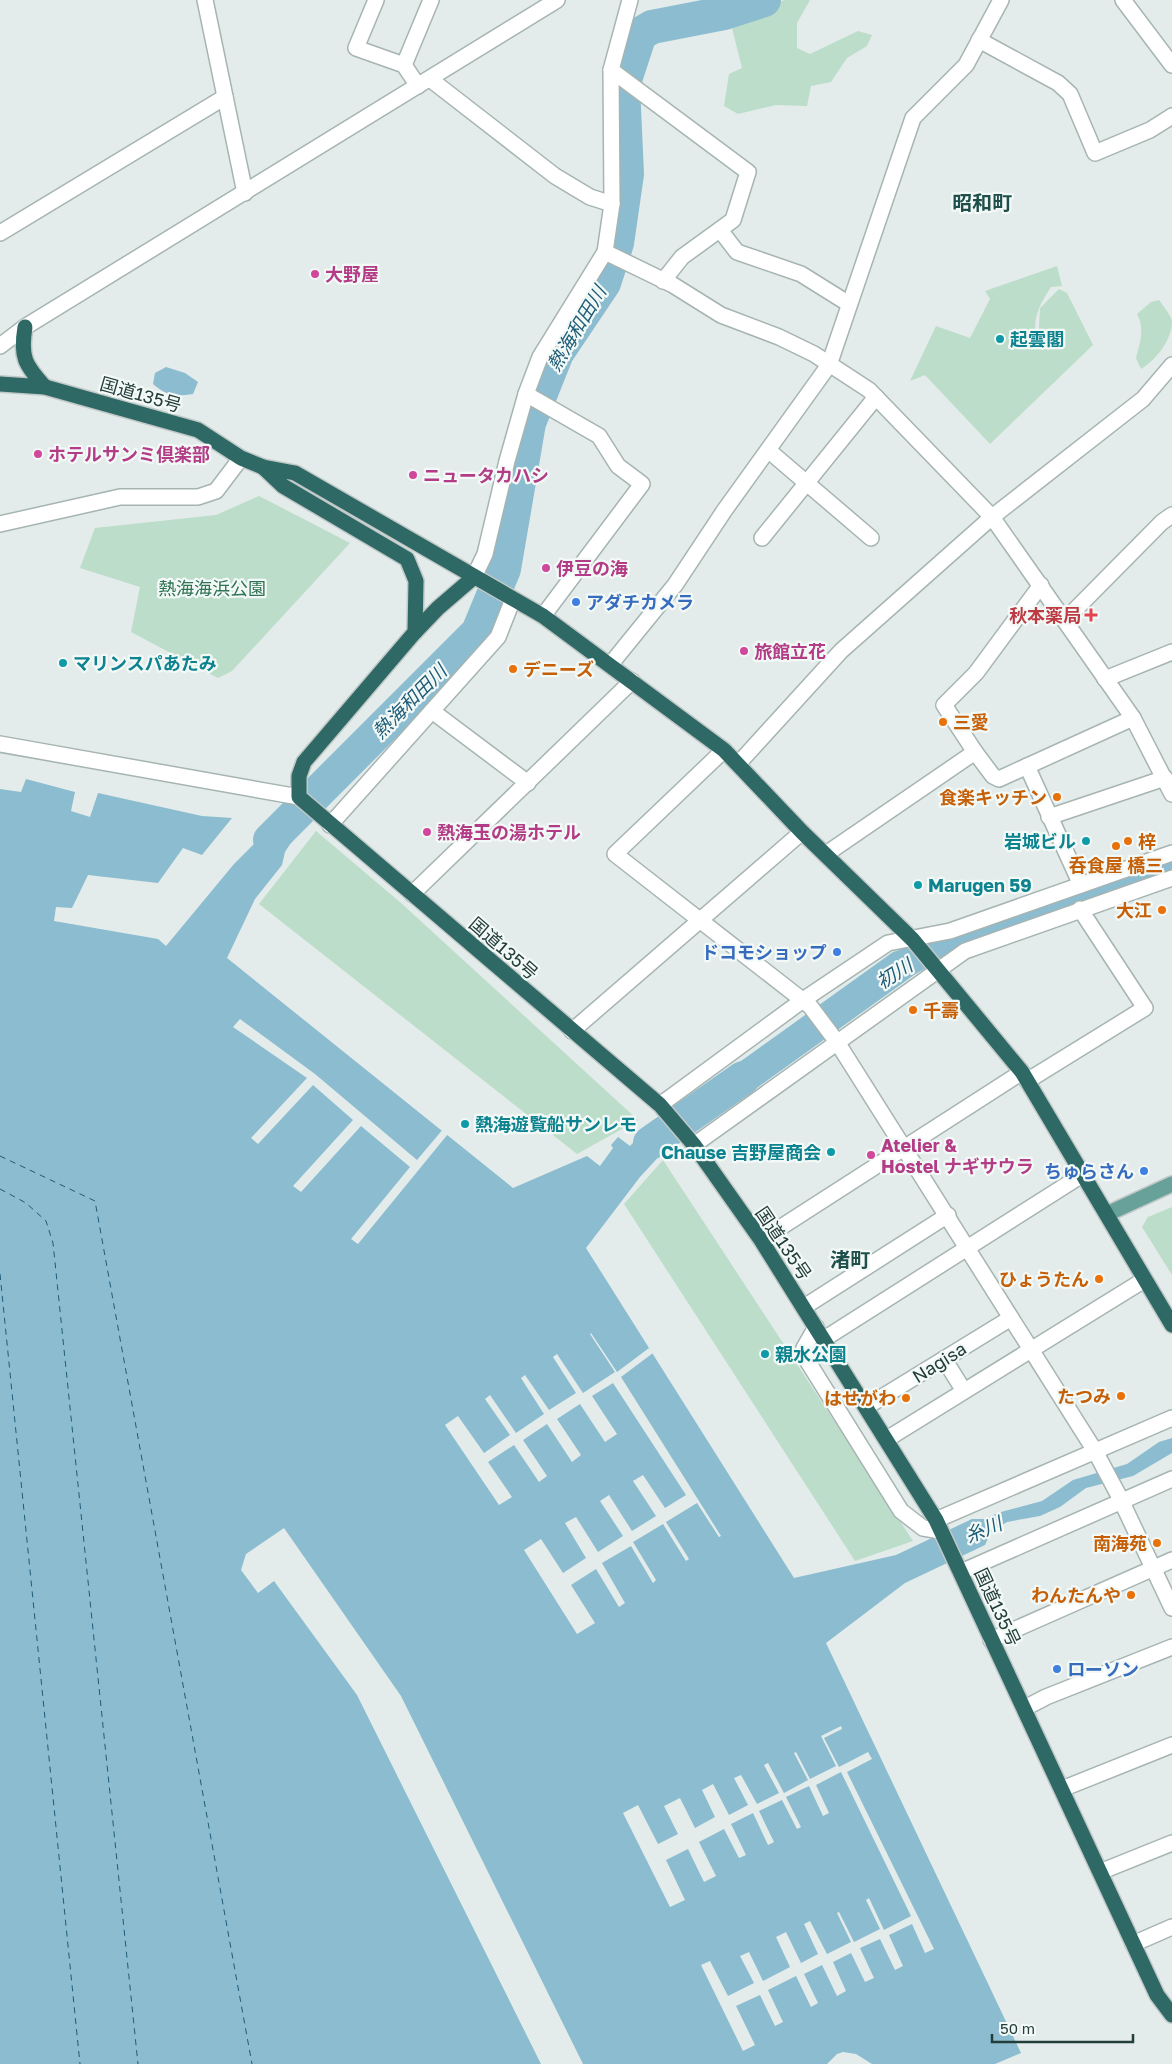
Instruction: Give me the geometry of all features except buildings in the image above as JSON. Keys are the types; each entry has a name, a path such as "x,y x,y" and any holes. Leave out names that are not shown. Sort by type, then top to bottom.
{"highway":[{"path":"25,327 22,340 27,366 45,387"},
{"name":"国道135号","path":"0,384 45,387 198,430 241,458 263,467 295,473 543,616 724,750 802,832 913,940 1025,1077 1172,1325"},
{"name":"国道135号","path":"263,467 283,486 407,559 416,581 415,632"},
{"path":"299,797 299,776 304,762 415,632 438,608 474,577"},
{"name":"国道135号","path":"299,797 660,1105 694,1145 761,1240 887,1439 940,1527 1157,1995 1172,2015"}],"main road":[{"path":"1107,1214 1172,1184"}],"street":[{"path":"205,0 245,193"},
{"path":"376,0 356,48 404,65 424,82 555,176 590,197 612,204"},
{"path":"404,65 430,0"},
{"path":"0,346 25,327 557,0"},
{"path":"474,577 485,554 507,461 533,398 540,357 605,252 612,204 611,70 630,0"},
{"path":"610,665 675,585 829,365 913,118 966,65 1001,0"},
{"path":"1123,0 1172,64"},
{"path":"979,40 1058,84 1070,94 1095,153 1150,130 1172,116"},
{"path":"611,70 748,172 733,220 682,257 664,281"},
{"path":"0,233 225,97"},
{"path":"720,230 737,252 800,274 850,304"},
{"path":"605,252 664,281 721,316 780,337 814,354 869,390 992,517 1066,619 1133,718 1172,794"},
{"path":"738,764 841,651 992,517 1143,399 1170,374"},
{"path":"762,538 876,397"},
{"path":"533,398 599,436 618,466 642,484 543,616"},
{"path":"768,450 871,538"},
{"path":"0,524 120,497 198,497 216,491 241,458"},
{"path":"1066,619 1162,522 1172,515"},
{"path":"1041,585 976,673 944,705 975,752 993,776 999,779 1133,718"},
{"path":"330,825 498,637 511,598"},
{"path":"1105,679 1172,652"},
{"path":"412,894 632,681"},
{"path":"432,711 528,782"},
{"path":"0,744 299,797"},
{"path":"724,750 615,854 806,1003 837,1042 1095,1450 1172,1608"},
{"path":"826,854 975,752"},
{"path":"1027,766 1081,885"},
{"path":"1049,817 1165,778"},
{"path":"572,1031 802,832"},
{"path":"660,1105 888,943 913,940 950,931 1172,853"},
{"path":"694,1145 922,983 937,968 965,951 1172,878"},
{"path":"761,1240 904,1147 1145,1008 1080,909"},
{"path":"1082,1175 968,1248 820,1333 804,1348 805,1356 840,1415 902,1511 923,1528 940,1527 1095,1450 1172,1418"},
{"path":"804,1307 948,1215"},
{"path":"887,1439 1144,1280"},
{"name":"Nagisa","path":"866,1407 1011,1318"},
{"path":"944,1359 964,1391"},
{"path":"959,1568 1120,1499 1172,1479"},
{"path":"992,1640 1172,1560"},
{"path":"1025,1708 1046,1697 1172,1647"},
{"path":"1062,1789 1172,1745"},
{"path":"1100,1872 1172,1843"},
{"path":"1133,1944 1172,1927"}],"green space":[{"path":"784,0 810,0 797,23 797,48 810,54 858,31 872,35 867,46 847,58 831,82 811,86 807,106 776,105 738,114 724,106 729,74 742,68 731,24 755,16"},
{"path":"1057,266 1062,286 1051,287 1039,308 1035,328 1038,344 1040,308 1059,289 1067,293 1093,345 990,444 925,375 910,381 936,326 970,338 990,299 985,291"},
{"path":"1159,300 1171,318 1171,328 1162,349 1141,369 1136,358 1141,331 1137,314 1151,302"},
{"name":"熱海海浜公園","path":"259,496 350,543 232,671 218,678 131,632 140,587 80,568 95,528 216,515"},
{"path":"316,831 401,903 638,1120 577,1154 259,904"},
{"path":"663,1160 913,1541 855,1561 624,1204"},
{"path":"1172,1207 1172,1275 1142,1227 1148,1217"}],"water":[{"path":"166,367 185,373 198,382 193,394 172,395 153,384 155,373"},
{"name":"糸川","path":"26,779 75,792 71,811 90,817 98,793 202,816 232,818 202,855 183,848 158,883 88,875 72,908 56,907 54,921 158,939 166,946 234,864 284,814 301,827 285,852 282,865 255,899 227,958 513,1188 587,1156 600,1166 613,1148 611,1145 618,1137 630,1146 646,1129 664,1151 640,1177 586,1248 794,1578 896,1555 972,1519 986,1519 997,1513 1042,1501 1073,1480 1127,1464 1159,1442 1172,1438 1172,1453 1133,1476 1086,1488 1060,1507 1040,1516 1007,1522 991,1532 985,1545 905,1583 826,1643 1021,2053 995,2064 872,2064 856,2054 843,2052 837,2054 827,2064 0,2064 0,789 21,792"},
{"path":"1172,858 1172,875 964,946 914,975 715,1118 695,1094 893,952"}],"pier":[{"path":"240,1019 315,1074 417,1160 444,1128 448,1134 358,1244 351,1239 410,1167 361,1126 301,1192 293,1186 353,1120 313,1085 258,1144 251,1138 307,1078 233,1027"},
{"path":"591,1333 617,1372 649,1348 653,1353 621,1377 721,1536 719,1537 697,1503 666,1522 689,1559 686,1561 663,1524 633,1542 656,1580 653,1583 631,1546 602,1563 625,1603 619,1607 596,1569 571,1585 595,1623 577,1634 524,1550 541,1539 563,1573 586,1558 565,1523 576,1517 598,1552 623,1536 600,1501 609,1495 632,1531 656,1516 633,1481 643,1475 665,1508 686,1495 613,1383 592,1396 617,1434 605,1442 580,1404 557,1419 581,1455 572,1462 547,1424 523,1440 547,1476 539,1482 514,1445 488,1462 512,1497 499,1505 445,1425 458,1416 484,1453 510,1435 485,1399 490,1395 516,1433 544,1414 521,1378 525,1375 549,1410 576,1393 553,1357 557,1354 583,1393 615,1372"},
{"path":"284,1528 401,1696 583,2064 541,2064 357,1695 274,1581 258,1593 241,1570 246,1554"},
{"path":"841,1726 842,1729 824,1738 839,1767 868,1752 872,1759 847,1772 934,1949 925,1953 912,1924 889,1935 903,1966 895,1970 880,1939 860,1948 874,1978 865,1982 851,1953 833,1962 846,1991 837,1996 822,1965 804,1974 818,2003 811,2007 796,1976 768,1990 783,2022 775,2026 760,1995 736,2006 755,2045 743,2051 701,1965 710,1961 728,1996 754,1983 740,1956 749,1952 763,1981 790,1967 776,1937 786,1932 801,1963 818,1954 804,1924 810,1921 827,1954 851,1942 837,1913 839,1912 854,1942 880,1929 866,1900 869,1898 884,1930 911,1916 841,1772 816,1785 829,1813 823,1816 809,1786 786,1797 801,1827 797,1829 782,1800 759,1811 774,1842 768,1845 753,1813 731,1824 746,1855 739,1858 724,1829 699,1842 716,1876 704,1882 688,1849 666,1860 685,1900 670,1907 623,1813 638,1805 658,1844 678,1834 664,1806 680,1798 695,1828 715,1817 702,1790 713,1784 729,1815 748,1805 734,1778 741,1775 757,1804 779,1793 764,1765 768,1763 784,1793 808,1780 794,1753 796,1752 810,1779 836,1766 821,1736"}],"waterway":[{"name":"熱海和田川","path":"270,840 478,632 504,569 529,423 557,353 604,283 617,243 627,174 623,86 640,34 652,27 724,13 764,0"},
{"name":"初川","path":"650,1143 743,1078"}],"ferry route":[{"path":"0,1156 95,1201 252,2064"},
{"path":"0,1189 26,1203 46,1221 53,1243 138,2064"},
{"path":"0,1274 80,2064"}],"place":[{"name":"大野屋","path":"315,274"},
{"name":"起雲閣","path":"1000,339"},
{"name":"ホテルサンミ倶楽部","path":"38,454"},
{"name":"ニュータカハシ","path":"413,475"},
{"name":"伊豆の海","path":"546,568"},
{"name":"アダチカメラ","path":"576,602"},
{"name":"秋本薬局","path":"1091,615"},
{"name":"旅館立花","path":"744,651"},
{"name":"マリンスパあたみ","path":"63,663"},
{"name":"デニーズ","path":"513,669"},
{"name":"三愛","path":"943,722"},
{"name":"食楽キッチン","path":"1057,797"},
{"name":"熱海玉の湯ホテル","path":"427,832"},
{"name":"岩城ビル","path":"1086,841"},
{"name":"梓","path":"1128,841"},
{"name":"呑食屋 橋三","path":"1116,846"},
{"name":"Marugen 59","path":"918,885"},
{"name":"大江","path":"1162,910"},
{"name":"ドコモショップ","path":"837,952"},
{"name":"千壽","path":"913,1010"},
{"name":"熱海遊覧船サンレモ","path":"465,1124"},
{"name":"Chause 吉野屋商会","path":"831,1152"},
{"name":"Atelier & Hostel ナギサウラ","path":"871,1155"},
{"name":"ちゅらさん","path":"1144,1171"},
{"name":"ひょうたん","path":"1099,1279"},
{"name":"親水公園","path":"765,1354"},
{"name":"たつみ","path":"1121,1396"},
{"name":"はせがわ","path":"906,1398"},
{"name":"南海苑","path":"1157,1543"},
{"name":"わんたんや","path":"1131,1595"},
{"name":"ローソン","path":"1057,1669"}],"district":[{"name":"昭和町","path":"982,202"},
{"name":"渚町","path":"850,1259"}]}
